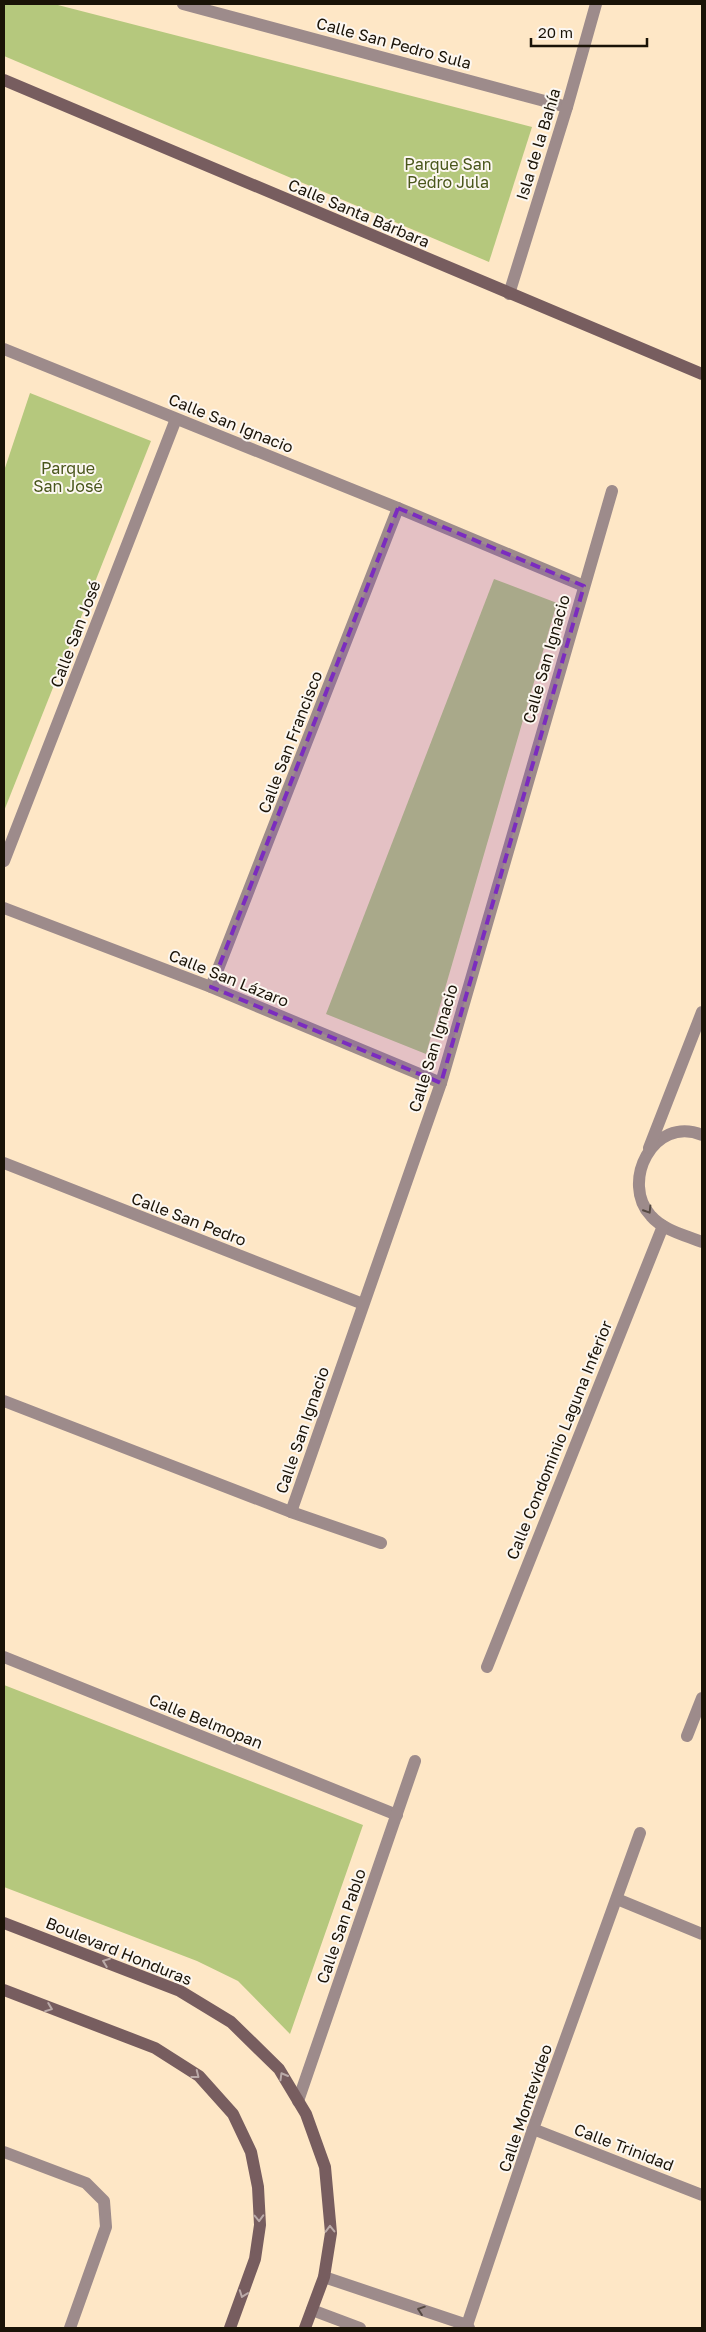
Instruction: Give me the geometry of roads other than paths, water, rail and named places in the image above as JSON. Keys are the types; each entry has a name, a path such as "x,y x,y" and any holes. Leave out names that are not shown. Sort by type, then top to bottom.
{"street":[{"name":"Calle San Pedro Sula","path":"183,4 567,106"},
{"name":"Isla de la Bahía","path":"508,294 567,106 596,4"},
{"name":"Calle Santa Bárbara","path":"4,80 508,294 702,374"},
{"name":"Calle San Ignacio","path":"4,349 398,508 584,586"},
{"name":"Calle San José","path":"4,861 176,419"},
{"name":"Calle San Ignacio","path":"291,1512 441,1083 612,491"},
{"name":"Calle San Francisco","path":"211,987 398,508"},
{"name":"Calle San Lázaro","path":"4,908 211,987 441,1083"},
{"path":"702,1012 642,1164 639,1183 641,1198 650,1216 662,1226 702,1242"},
{"path":"642,1164 656,1142 667,1134 687,1130 702,1135"},
{"name":"Calle San Pedro","path":"4,1163 363,1304"},
{"name":"Calle Condominio Laguna Inferior","path":"487,1667 662,1226"},
{"name":"Calle San Ignacio","path":"4,1401 291,1512 380,1543"},
{"name":"Calle Belmopan","path":"4,1657 397,1815"},
{"path":"687,1736 702,1698"},
{"name":"Calle San Pablo","path":"298,2101 415,1761"},
{"name":"Calle Montevideo","path":"468,2327 533,2129 640,1833"},
{"path":"617,1899 702,1934"},
{"name":"Boulevard Honduras","path":"4,1922 180,1991 231,2022 279,2069 306,2114 325,2167 331,2233 324,2277 305,2328"},
{"path":"4,1990 155,2048 199,2076 233,2114 251,2152 258,2187 260,2225 255,2259 230,2328"},
{"name":"Calle Trinidad","path":"533,2129 702,2196"},
{"path":"4,2152 86,2183 104,2201 106,2227 70,2328"},
{"path":"324,2277 468,2327"},
{"path":"312,2310 360,2328"}],"park label":[{"name":"Parque San Pedro Jula","path":"448,173"},
{"name":"Parque San José","path":"68,477"}]}
